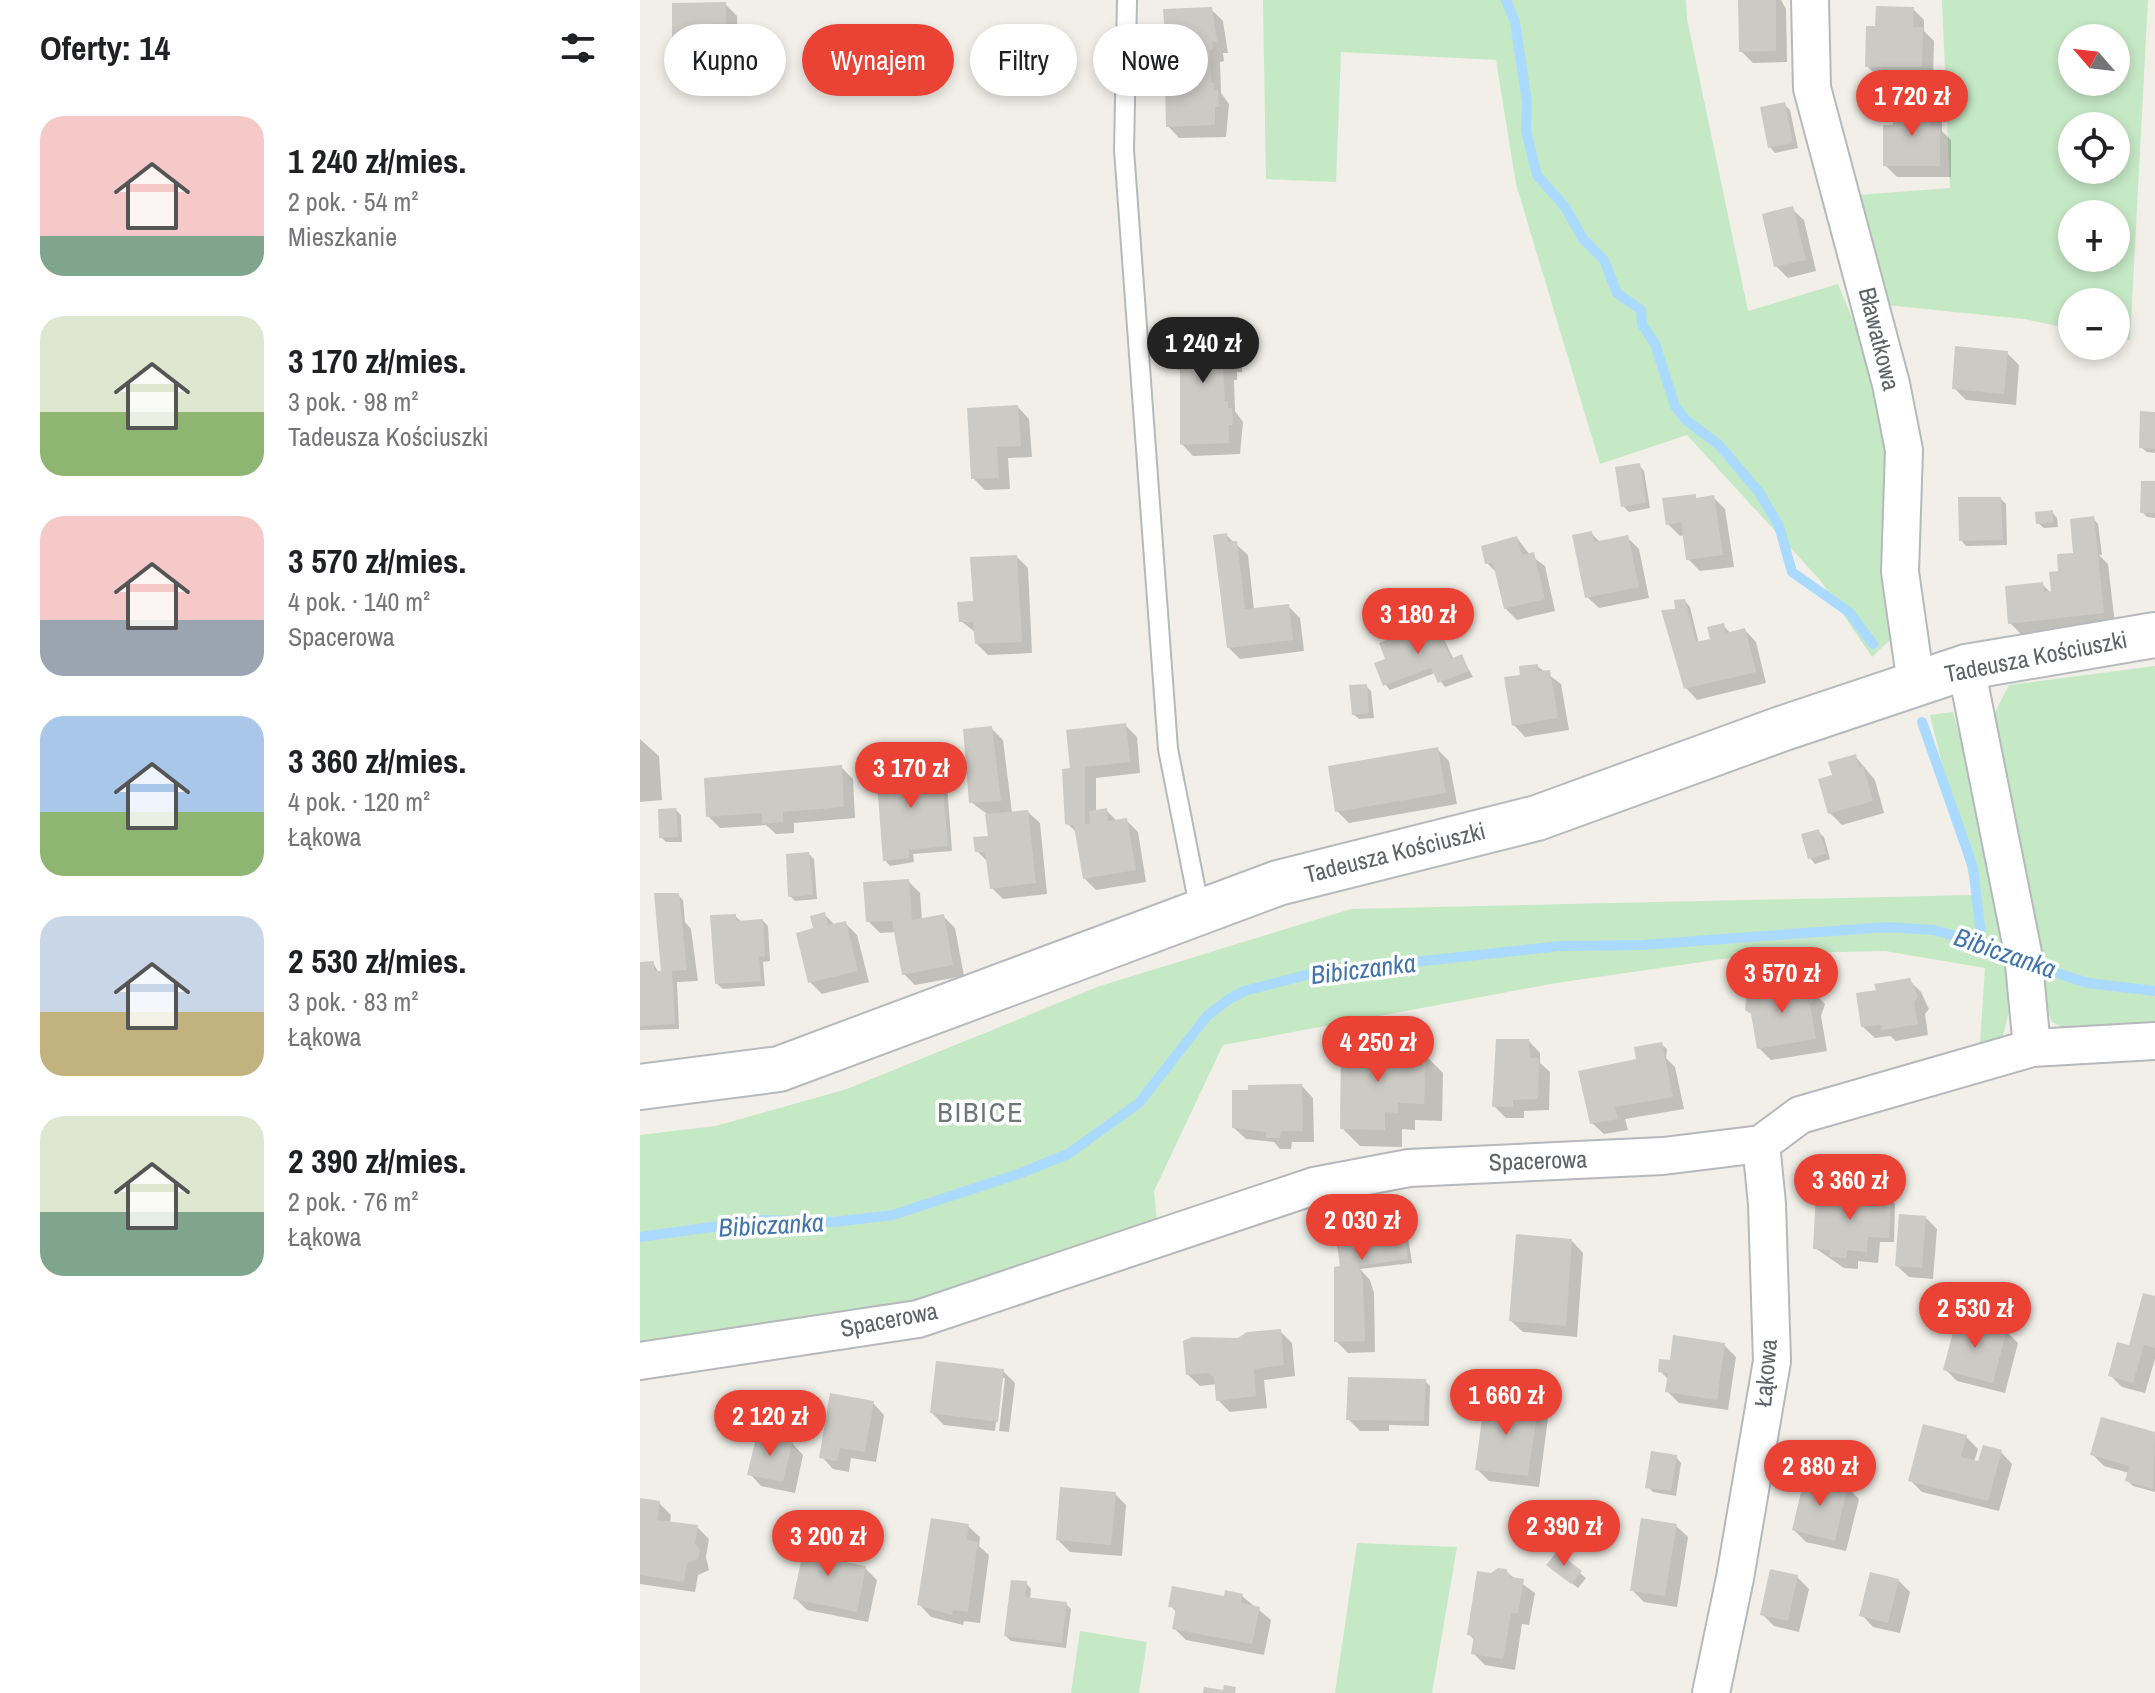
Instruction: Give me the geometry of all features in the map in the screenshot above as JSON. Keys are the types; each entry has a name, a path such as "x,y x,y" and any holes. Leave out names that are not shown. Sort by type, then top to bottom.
{"street":[{"name":"Bławatkowa","path":"1810,0 1812,88 1891,384 1904,450 1900,572 1916,684"},
{"name":"Tadeusza Kościuszki","path":"640,1087 779,1069 1278,883 1537,818 1966,667 2155,635"},
{"path":"1966,667 2024,965 2032,1048"},
{"name":"Spacerowa","path":"640,1361 918,1319 1314,1186 1396,1170 1663,1156 1761,1144 1800,1115 2032,1048 2155,1041"},
{"name":"Łąkowa","path":"1711,1693 1735,1578 1772,1361 1767,1204 1761,1144"}],"lane":[{"path":"1127,0 1124,150 1168,749 1200,911"}],"green space":[{"path":"1263,0 1686,0 1687,19 1748,311 1838,284 1884,395 1893,477 1893,637 1872,657 1820,580 1687,435 1600,464 1516,184 1496,60 1341,52 1336,182 1266,179"},
{"path":"1942,0 2148,0 2130,340 2130,288 2058,288 2058,326 2024,319 1886,305 1858,195 1950,188"},
{"path":"2155,666 2155,1030 2080,1036 2052,1022 2034,968 2030,941 2034,914 1994,714 2009,685"},
{"path":"1953,712 2004,895 2017,979 2002,1039 1980,1043 1985,968 1885,951 1757,954 1556,983 1223,1045 1154,1191 1157,1222 858,1318 640,1345 640,1135 716,1126 847,1089 1100,986 1351,909 1974,895 1930,715"},
{"path":"1357,1543 1457,1547 1432,1693 1335,1693"},
{"path":"1080,1631 1147,1642 1139,1693 1071,1693"}],"building":[{"path":"1738,0 1776,0 1776,51 1739,52"},
{"path":"726,2 726,24 672,24 672,3"},
{"path":"1876,6 1914,7 1913,27 1923,27 1922,67 1865,67 1866,26 1875,26"},
{"path":"1212,7 1217,42 1212,42 1213,50 1210,50 1211,83 1214,83 1214,90 1218,90 1219,107 1215,107 1215,125 1166,127 1165,96 1208,96 1208,24 1164,24 1163,9"},
{"path":"1785,102 1793,143 1768,148 1760,107"},
{"path":"1893,105 1931,105 1931,126 1940,126 1940,166 1883,166 1883,125 1893,125"},
{"path":"1793,206 1806,260 1774,267 1762,214"},
{"path":"1225,326 1231,361 1226,361 1227,369 1223,369 1225,401 1228,401 1228,408 1232,408 1233,425 1229,425 1229,443 1180,445 1180,370 1177,370 1176,327"},
{"path":"1955,346 2008,351 2004,394 1952,389"},
{"path":"1018,405 1021,446 997,447 999,478 971,479 967,408"},
{"path":"2140,411 2155,412 2155,449 2139,448"},
{"path":"1640,463 1646,503 1621,507 1615,467"},
{"path":"2141,481 2155,481 2155,513 2140,513"},
{"path":"1696,494 1696,498 1714,495 1723,555 1686,560 1681,522 1666,525 1662,498"},
{"path":"1958,497 2001,497 2003,540 1959,541"},
{"path":"2053,510 2053,522 2036,524 2035,512"},
{"path":"2094,516 2104,613 2008,624 2005,586 2043,582 2044,592 2051,591 2049,572 2058,571 2057,554 2073,553 2070,519"},
{"path":"1592,531 1594,542 1628,535 1639,587 1585,598 1572,535"},
{"path":"1227,533 1228,542 1237,541 1245,609 1289,604 1293,640 1227,648 1213,535"},
{"path":"1517,536 1522,555 1534,552 1545,599 1504,609 1493,563 1485,564 1481,546"},
{"path":"1017,555 1022,642 975,644 973,622 959,622 957,602 973,601 970,557"},
{"path":"1685,599 1696,642 1710,639 1707,627 1724,623 1726,633 1745,628 1756,672 1684,689 1661,610 1675,609 1674,600"},
{"path":"1436,621 1451,659 1462,654 1469,671 1438,683 1431,668 1383,686 1374,663 1385,659 1379,643"},
{"path":"1538,664 1538,671 1550,670 1558,718 1512,726 1504,677 1520,675 1519,666"},
{"path":"1367,684 1369,713 1352,715 1349,685"},
{"path":"1126,723 1130,762 1085,767 1085,824 1090,824 1089,811 1107,808 1108,821 1127,818 1136,870 1083,879 1074,826 1065,824 1062,769 1070,768 1066,730"},
{"path":"992,726 1001,801 969,803 963,729"},
{"path":"1438,747 1446,793 1335,812 1328,766"},
{"path":"1856,754 1859,767 1863,766 1873,801 1828,814 1818,779 1832,775 1828,762"},
{"path":"941,764 948,846 909,850 909,858 883,861 876,770"},
{"path":"842,765 844,807 783,812 783,822 762,824 762,813 706,817 704,778"},
{"path":"676,808 678,837 659,838 658,809"},
{"path":"1028,810 1036,883 990,889 985,852 975,852 973,837 988,836 985,814"},
{"path":"1819,829 1826,854 1808,859 1801,834"},
{"path":"809,852 813,895 788,897 786,854"},
{"path":"909,879 912,920 944,914 953,965 902,975 892,921 866,922 863,882"},
{"path":"654,893 679,893 687,970 672,971 675,1024 640,1026 640,962 654,961 654,971 661,971"},
{"path":"825,912 828,925 846,921 858,971 808,983 796,933 813,928 810,916"},
{"path":"736,914 736,921 763,919 765,956 759,957 761,981 715,984 710,915"},
{"path":"1910,978 1918,997 1914,1002 1918,1024 1882,1030 1881,1025 1861,1027 1856,993 1876,990 1874,984"},
{"path":"1807,983 1814,990 1815,998 1810,1004 1816,1039 1757,1049 1751,1014 1745,1010 1747,993"},
{"path":"1496,1039 1529,1039 1530,1058 1539,1058 1538,1099 1513,1100 1513,1107 1492,1107"},
{"path":"1662,1042 1673,1097 1615,1107 1618,1119 1590,1124 1578,1071 1636,1059 1634,1047"},
{"path":"1341,1044 1404,1045 1404,1053 1426,1053 1424,1104 1398,1103 1398,1113 1385,1112 1385,1130 1340,1129"},
{"path":"1302,1084 1303,1131 1281,1131 1280,1138 1266,1138 1266,1132 1232,1128 1232,1090 1248,1090 1248,1085"},
{"path":"1816,1192 1891,1197 1889,1238 1868,1237 1867,1252 1847,1250 1847,1258 1830,1257 1830,1250 1813,1249"},
{"path":"1400,1204 1408,1259 1359,1266 1363,1280 1365,1341 1334,1342 1334,1267 1340,1266 1332,1214"},
{"path":"1899,1214 1926,1216 1922,1268 1895,1266"},
{"path":"1516,1234 1572,1239 1566,1326 1509,1321"},
{"path":"2143,1293 2155,1296 2155,1348 2144,1345 2133,1383 2108,1376 2117,1342 2129,1345"},
{"path":"1957,1317 2007,1329 1993,1383 1943,1370"},
{"path":"1281,1329 1284,1365 1254,1369 1256,1396 1216,1401 1214,1377 1209,1373 1186,1375 1183,1341 1192,1337 1238,1338 1247,1332"},
{"path":"1673,1335 1725,1343 1717,1400 1665,1392 1668,1373 1658,1372 1659,1359 1670,1360"},
{"path":"936,1361 1004,1369 998,1422 930,1413"},
{"path":"1348,1377 1426,1379 1424,1421 1346,1420"},
{"path":"830,1393 874,1401 865,1452 840,1448 837,1461 819,1458"},
{"path":"1485,1398 1538,1405 1528,1476 1475,1470"},
{"path":"2101,1417 2155,1432 2153,1489 2125,1481 2129,1466 2090,1455"},
{"path":"1923,1424 1967,1435 1961,1457 1978,1461 1983,1445 2002,1450 1988,1501 1908,1481"},
{"path":"757,1434 793,1441 783,1482 747,1475"},
{"path":"1651,1451 1677,1455 1671,1491 1645,1488"},
{"path":"1805,1475 1848,1485 1835,1541 1792,1530"},
{"path":"1060,1487 1116,1492 1111,1545 1056,1540"},
{"path":"640,1498 660,1501 657,1520 698,1525 695,1544 700,1550 698,1559 687,1563 684,1582 640,1575"},
{"path":"931,1518 969,1524 967,1540 978,1542 968,1612 953,1610 952,1615 917,1605"},
{"path":"1641,1518 1677,1524 1665,1596 1630,1591"},
{"path":"806,1538 832,1543 829,1559 866,1566 857,1612 793,1599"},
{"path":"1557,1552 1582,1571 1571,1584 1546,1565"},
{"path":"1498,1568 1506,1569 1511,1577 1524,1579 1518,1614 1511,1613 1503,1659 1471,1654 1474,1636 1467,1635 1477,1571 1491,1573"},
{"path":"1770,1569 1798,1575 1788,1621 1760,1615"},
{"path":"1870,1572 1899,1579 1888,1623 1859,1616"},
{"path":"1011,1580 1027,1581 1025,1597 1067,1602 1062,1643 1004,1636"},
{"path":"1172,1586 1224,1596 1225,1590 1243,1594 1241,1603 1260,1607 1252,1644 1172,1629 1176,1608 1168,1607"},
{"path":"1224,1685 1236,1687 1235,1693 1203,1693 1204,1687 1223,1690"}],"waterway":[{"path":"1506,0 1515,22 1527,102 1526,131 1537,175 1565,207 1583,239 1604,260 1617,293 1641,310 1642,324 1655,344 1675,406 1686,420 1719,445 1759,492 1779,526 1792,572 1849,612 1873,644"},
{"path":"1922,722 1973,867 1982,943"},
{"name":"Bibiczanka","path":"640,1237 762,1220 834,1222 893,1215 1021,1173 1068,1154 1139,1103 1207,1016 1229,999 1244,991 1314,973 1560,946 1642,945 1887,927 1934,930 1990,946 2014,957"},
{"name":"Bibiczanka","path":"2032,965 2088,983 2155,991"}],"district":[{"name":"BIBICE","path":"981,1112"}]}
